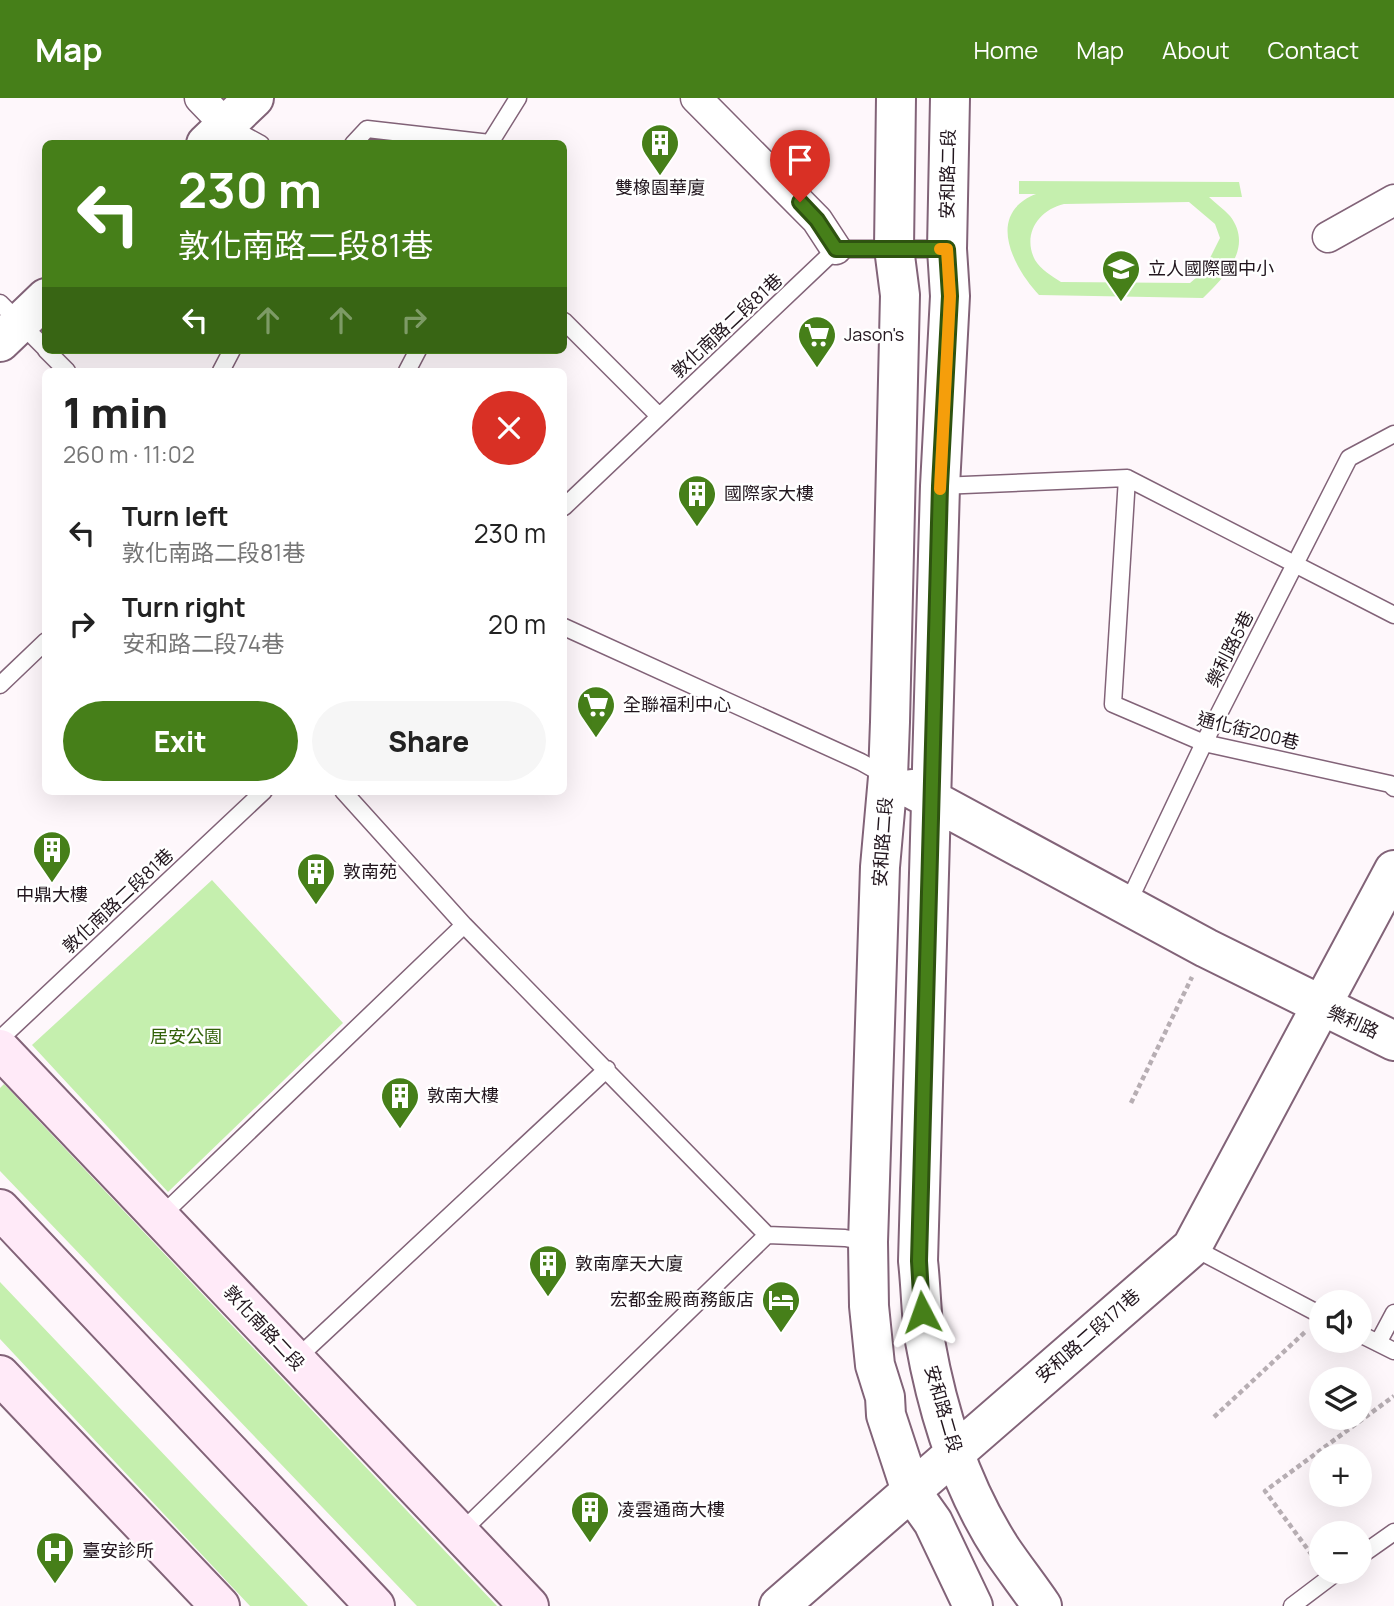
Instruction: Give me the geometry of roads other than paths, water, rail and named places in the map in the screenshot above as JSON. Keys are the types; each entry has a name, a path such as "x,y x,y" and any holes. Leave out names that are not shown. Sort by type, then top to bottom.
{"main road":[{"name":"敦化南路二段","path":"0,1049 529,1606"},
{"path":"0,1209 375,1606"},
{"path":"0,1375 220,1606"}],"street":[{"path":"200,98 216,134 254,98"},
{"path":"696,98 817,220 836,249"},
{"name":"安和路二段","path":"896,98 894,248 900,295 888,777 880,867 868,1242 869,1306 875,1365 885,1397 886,1415 911,1491 933,1522 973,1606"},
{"name":"安和路二段","path":"950,98 947,249 950,296 940,486 919,1261 925,1338 937,1400 954,1454 1001,1549 1042,1606"},
{"path":"1328,237 1394,200"},
{"path":"888,777 1206,948 1290,988 1321,1006"},
{"name":"安和路二段171巷","path":"779,1606 1192,1247 1394,870"},
{"name":"樂利路","path":"1321,1006 1394,1041"},
{"name":"樂利路","path":"1321,1006 1343,1040 1394,1067"}],"lane":[{"path":"492,140 518,98"},
{"path":"357,140 367,129 464,140"},
{"path":"216,134 243,140"},
{"path":"836,249 947,249"},
{"name":"敦化南路二段81巷","path":"567,504 836,249"},
{"path":"567,324 659,416"},
{"path":"26,328 42,345"},
{"path":"51,354 64,368"},
{"name":"樂利路5巷","path":"1128,905 1204,743 1349,458 1394,434"},
{"path":"940,486 1127,478 1394,615"},
{"name":"通化街200巷","path":"1127,478 1113,704 1204,743 1390,784 1394,788"},
{"path":"567,628 861,761 888,777"},
{"path":"0,685 42,645"},
{"name":"敦化南路二段81巷","path":"0,1040 260,795"},
{"path":"347,795 464,925 767,1235 845,1238 868,1242"},
{"path":"160,1217 464,925"},
{"path":"295,1360 607,1069"},
{"path":"460,1533 767,1235"},
{"path":"1192,1247 1309,1316"},
{"path":"1378,1343 1394,1314"},
{"path":"1372,1340 1394,1351"},
{"path":"1372,1548 1394,1532"},
{"path":"1292,1606 1321,1584"}],"place":[{"name":"雙橡園華廈","path":"660,177"},
{"name":"立人國際國中小","path":"1121,303"},
{"name":"Jason's","path":"817,369"},
{"name":"國際家大樓","path":"697,528"},
{"name":"全聯福利中心","path":"596,739"},
{"name":"中鼎大樓","path":"52,884"},
{"name":"敦南苑","path":"316,906"},
{"name":"敦南大樓","path":"400,1130"},
{"name":"敦南摩天大廈","path":"548,1298"},
{"name":"宏都金殿商務飯店","path":"781,1334"},
{"name":"凌雲通商大樓","path":"590,1544"},
{"name":"臺安診所","path":"55,1585"}],"park label":[{"name":"居安公園","path":"186,1037"}]}
